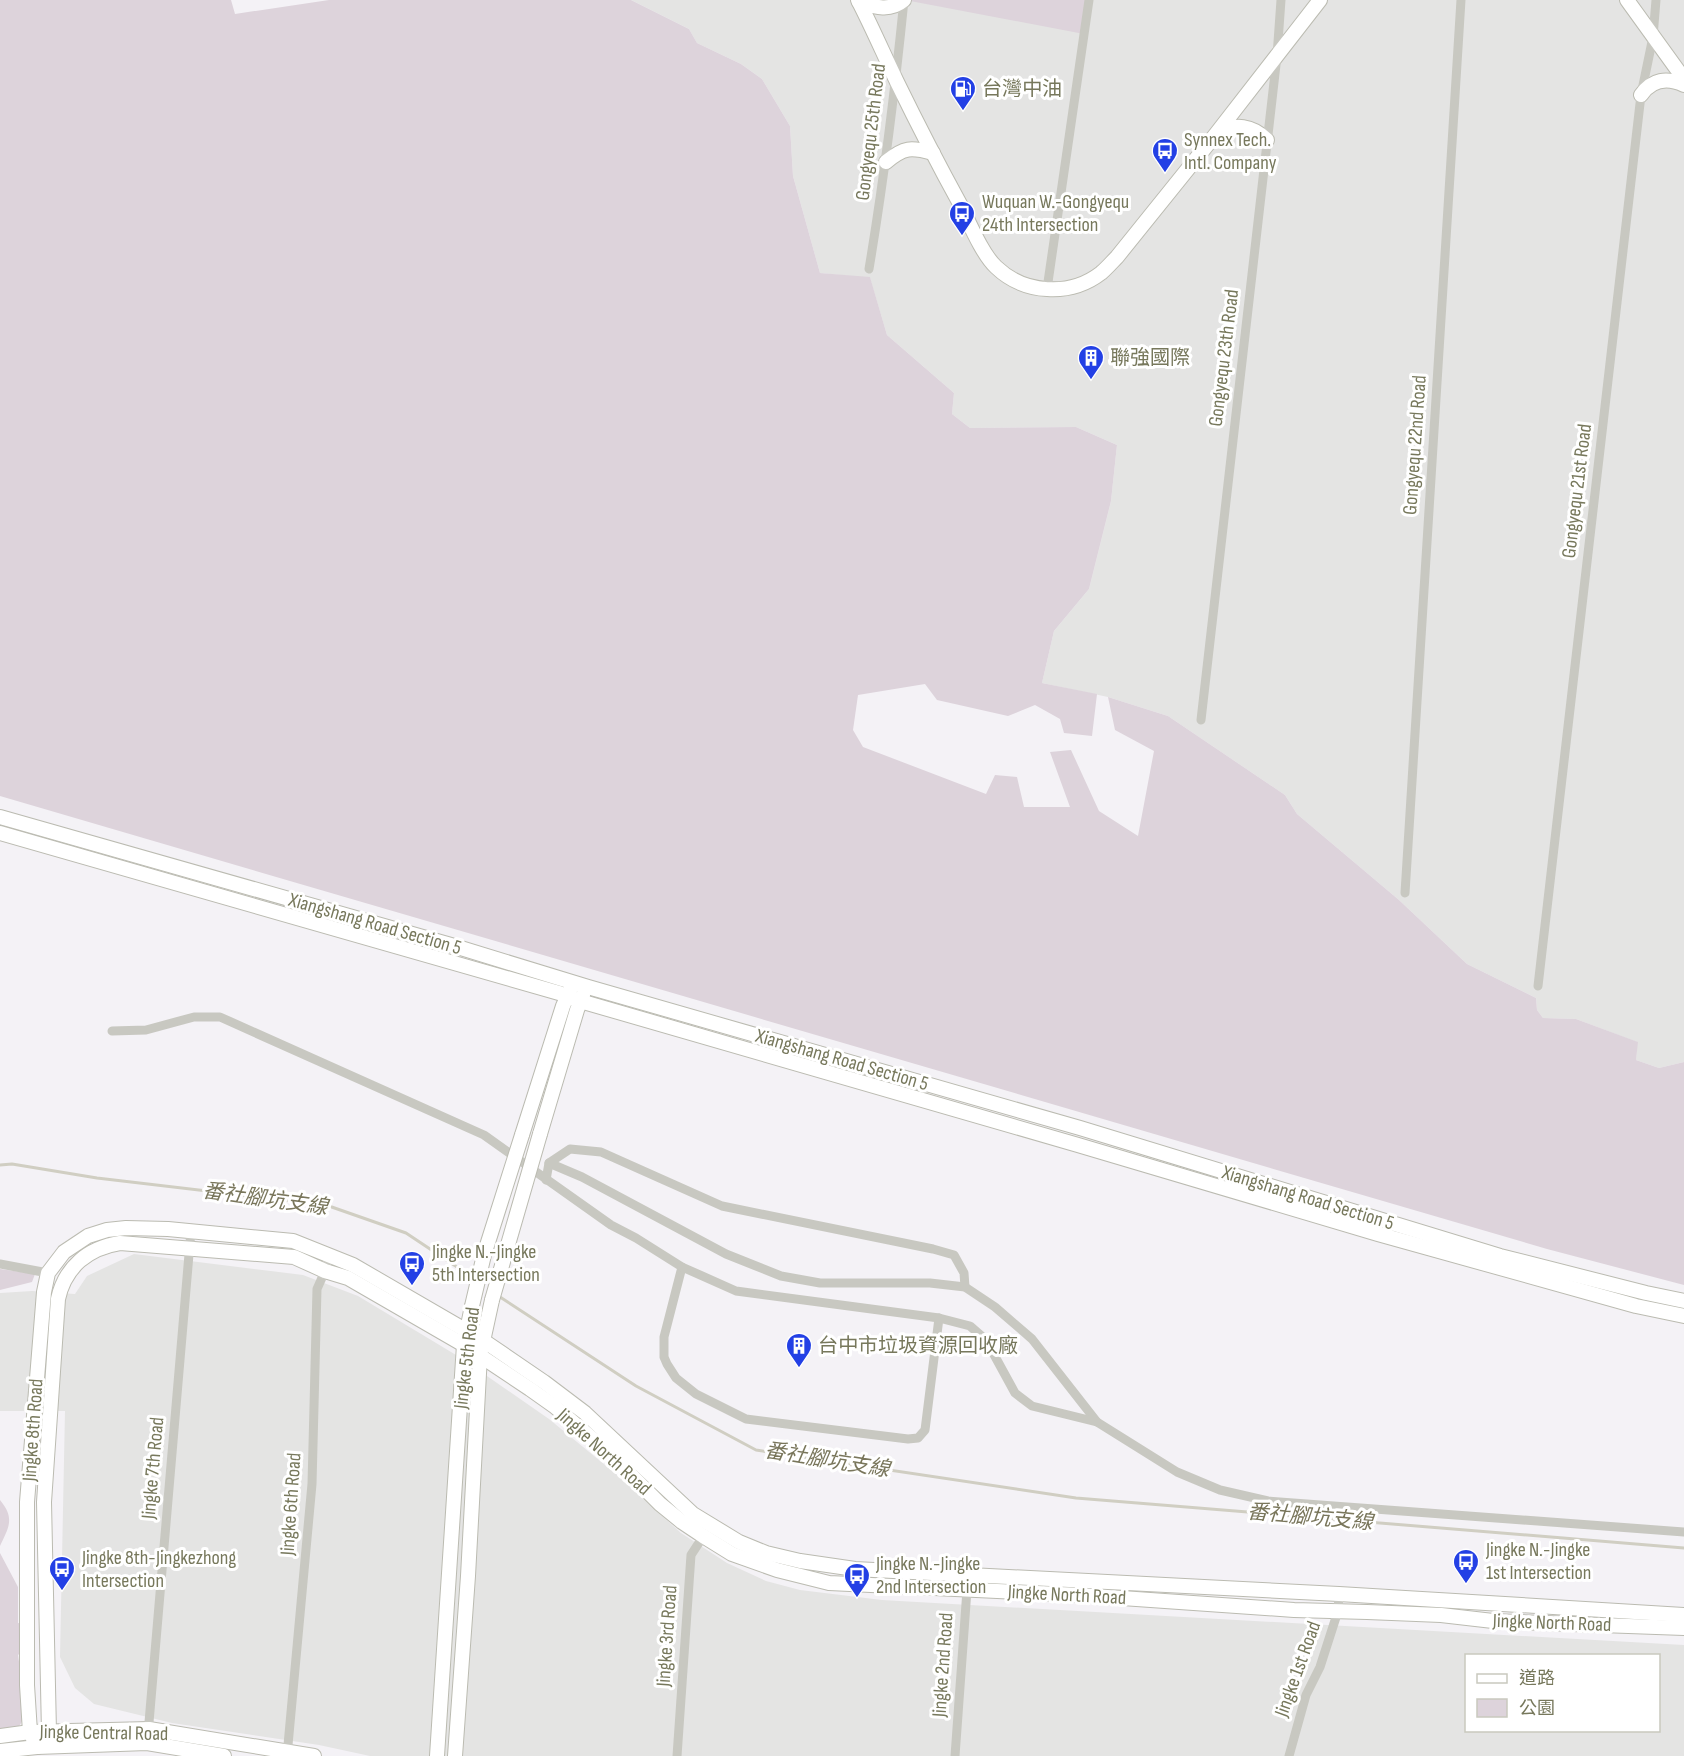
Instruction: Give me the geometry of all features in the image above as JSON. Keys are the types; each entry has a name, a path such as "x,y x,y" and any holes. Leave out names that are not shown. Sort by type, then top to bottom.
{"street":[{"path":"859,1 882,8 898,5 904,0"},
{"name":"Gongyequ 25th Road","path":"869,269 886,162 904,0"},
{"path":"1047,289 1089,0"},
{"name":"Gongyequ 23th Road","path":"1201,720 1277,56 1281,0"},
{"path":"859,1 896,81 989,260 1015,281 1029,286 1059,289 1079,285 1100,273 1117,257 1320,0"},
{"name":"Gongyequ 22nd Road","path":"1405,893 1461,0"},
{"path":"1627,0 1684,80"},
{"name":"Gongyequ 21st Road","path":"1538,986 1641,95 1653,37 1656,0"},
{"path":"1641,95 1654,82 1662,80 1684,85"},
{"path":"1216,134 1227,128 1238,126 1250,128 1267,140"},
{"path":"886,162 903,150 911,148 933,153"},
{"name":"Xiangshang Road Section 5","path":"0,817 589,983 1080,1128 1500,1256 1684,1301"},
{"name":"Xiangshang Road Section 5","path":"0,833 378,941 1378,1234 1636,1306 1684,1316"},
{"name":"Jingke 5th Road","path":"455,1756 480,1356 492,1300 540,1134 573,999 574,979"},
{"name":"Jingke 5th Road","path":"437,1756 466,1330 484,1255 522,1135 573,999 589,983"},
{"path":"112,1031 146,1030 194,1017 220,1017 484,1135 610,1225 636,1238 682,1267 735,1291 939,1318 970,1326 986,1340 1015,1393 1032,1406 1097,1422 1177,1473 1220,1490 1268,1501 1684,1532"},
{"path":"546,1180 549,1163 570,1149 601,1152 722,1206 954,1255 964,1274 965,1287"},
{"path":"549,1163 582,1177 726,1254 781,1276 820,1283 930,1283 965,1287 995,1307 1032,1339 1097,1422"},
{"path":"0,1264 48,1273 58,1259 72,1246 98,1232 126,1228 191,1231"},
{"name":"Jingke 7th Road","path":"148,1736 191,1231"},
{"name":"Jingke North Road","path":"191,1231 293,1241 352,1265 466,1330 544,1382 585,1413 693,1514 707,1530"},
{"name":"Jingke 8th Road","path":"49,1732 44,1502 60,1290 68,1274 79,1260 102,1247 120,1244 190,1248"},
{"name":"Jingke North Road","path":"190,1248 294,1257 348,1278 464,1345 554,1406 607,1451 660,1504 682,1522 766,1553 800,1561 855,1569 1079,1595 1294,1610 1441,1615 1493,1621 1684,1628"},
{"name":"Jingke 6th Road","path":"288,1754 312,1484 317,1289 326,1271 328,1255"},
{"path":"682,1267 664,1337 664,1357 676,1378 696,1394 746,1419 908,1439 918,1438 925,1431 939,1318"},
{"name":"Jingke 8th Road","path":"37,1751 30,1732 27,1685 27,1502 44,1292 48,1273"},
{"name":"Jingke 3rd Road","path":"677,1756 691,1555 707,1530"},
{"name":"Jingke North Road","path":"967,1583 1339,1594 1684,1615"},
{"name":"Jingke 2nd Road","path":"955,1756 967,1583"},
{"name":"Jingke 1st Road","path":"1289,1756 1306,1695 1320,1667 1338,1611 1339,1594"},
{"name":"Jingke Central Road","path":"1,1746 30,1732 49,1732 148,1736 314,1756"},
{"path":"37,1751 49,1732"},
{"name":"Jingke Central Road","path":"1,1746 37,1751 148,1736 224,1756"}],"shaded area":[{"path":"631,0 1684,0 1684,1062 1659,1068 1636,1060 1637,1042 1576,1019 1543,1018 1537,1010 1536,998 1467,964 1399,900 1297,814 1285,795 1168,716 1108,697 1042,683 1054,631 1089,589 1111,501 1117,445 1076,427 970,428 952,414 954,393 887,335 870,278 820,273 793,176 790,126 762,79 741,64 697,43 689,29"},
{"path":"134,1254 303,1275 358,1296 461,1358 549,1419 616,1474 681,1533 727,1563 766,1581 800,1590 882,1600 1684,1645 1684,1756 370,1756 319,1745 172,1723 94,1704 75,1688 60,1657 65,1411 0,1411 0,1293 32,1291 75,1294 87,1276"}],"green space":[{"path":"0,0 231,0 235,14 329,0 631,0 689,29 697,43 741,64 762,79 790,126 793,176 820,273 870,277 887,335 954,393 952,414 970,428 1076,427 1117,445 1111,501 1089,589 1054,631 1042,683 1097,694 1092,736 1064,733 1060,719 1035,705 1008,716 937,700 925,684 858,695 853,730 863,747 986,794 995,775 1017,777 1024,807 1070,807 1050,752 1071,750 1099,811 1138,836 1154,751 1115,730 1108,697 1168,716 1285,795 1297,814 1399,900 1467,964 1536,998 1537,1010 1543,1018 1576,1019 1638,1042 1636,1060 1659,1068 1684,1062 1684,1285 1547,1249 0,796"},
{"path":"905,0 1089,0 1084,34"},
{"path":"0,1269 35,1274 32,1282 0,1290"},
{"path":"0,1500 8,1512 9,1523 0,1546"},
{"path":"0,1553 18,1587 18,1623 30,1625 29,1645 18,1655 24,1693 22,1722 14,1730 0,1734"}],"waterway":[{"name":"番社腳坑支線","path":"0,1165 12,1164 97,1178 326,1205 406,1233 475,1279"},
{"name":"番社腳坑支線","path":"497,1295 636,1386 756,1450 1076,1498 1684,1548"}],"place":[{"name":"台灣中油","path":"963,112"},
{"name":"Synnex Tech. Intl. Company","path":"1165,174"},
{"name":"Wuquan W.-Gongyequ 24th Intersection","path":"962,237"},
{"name":"聯強國際","path":"1091,381"},
{"name":"Jingke N.-Jingke 5th Intersection","path":"412,1287"},
{"name":"台中市垃圾資源回收廠","path":"799,1369"},
{"name":"Jingke N.-Jingke 1st Intersection","path":"1466,1585"},
{"name":"Jingke 8th-Jingkezhong Intersection","path":"62,1592"},
{"name":"Jingke N.-Jingke 2nd Intersection","path":"857,1599"}]}
